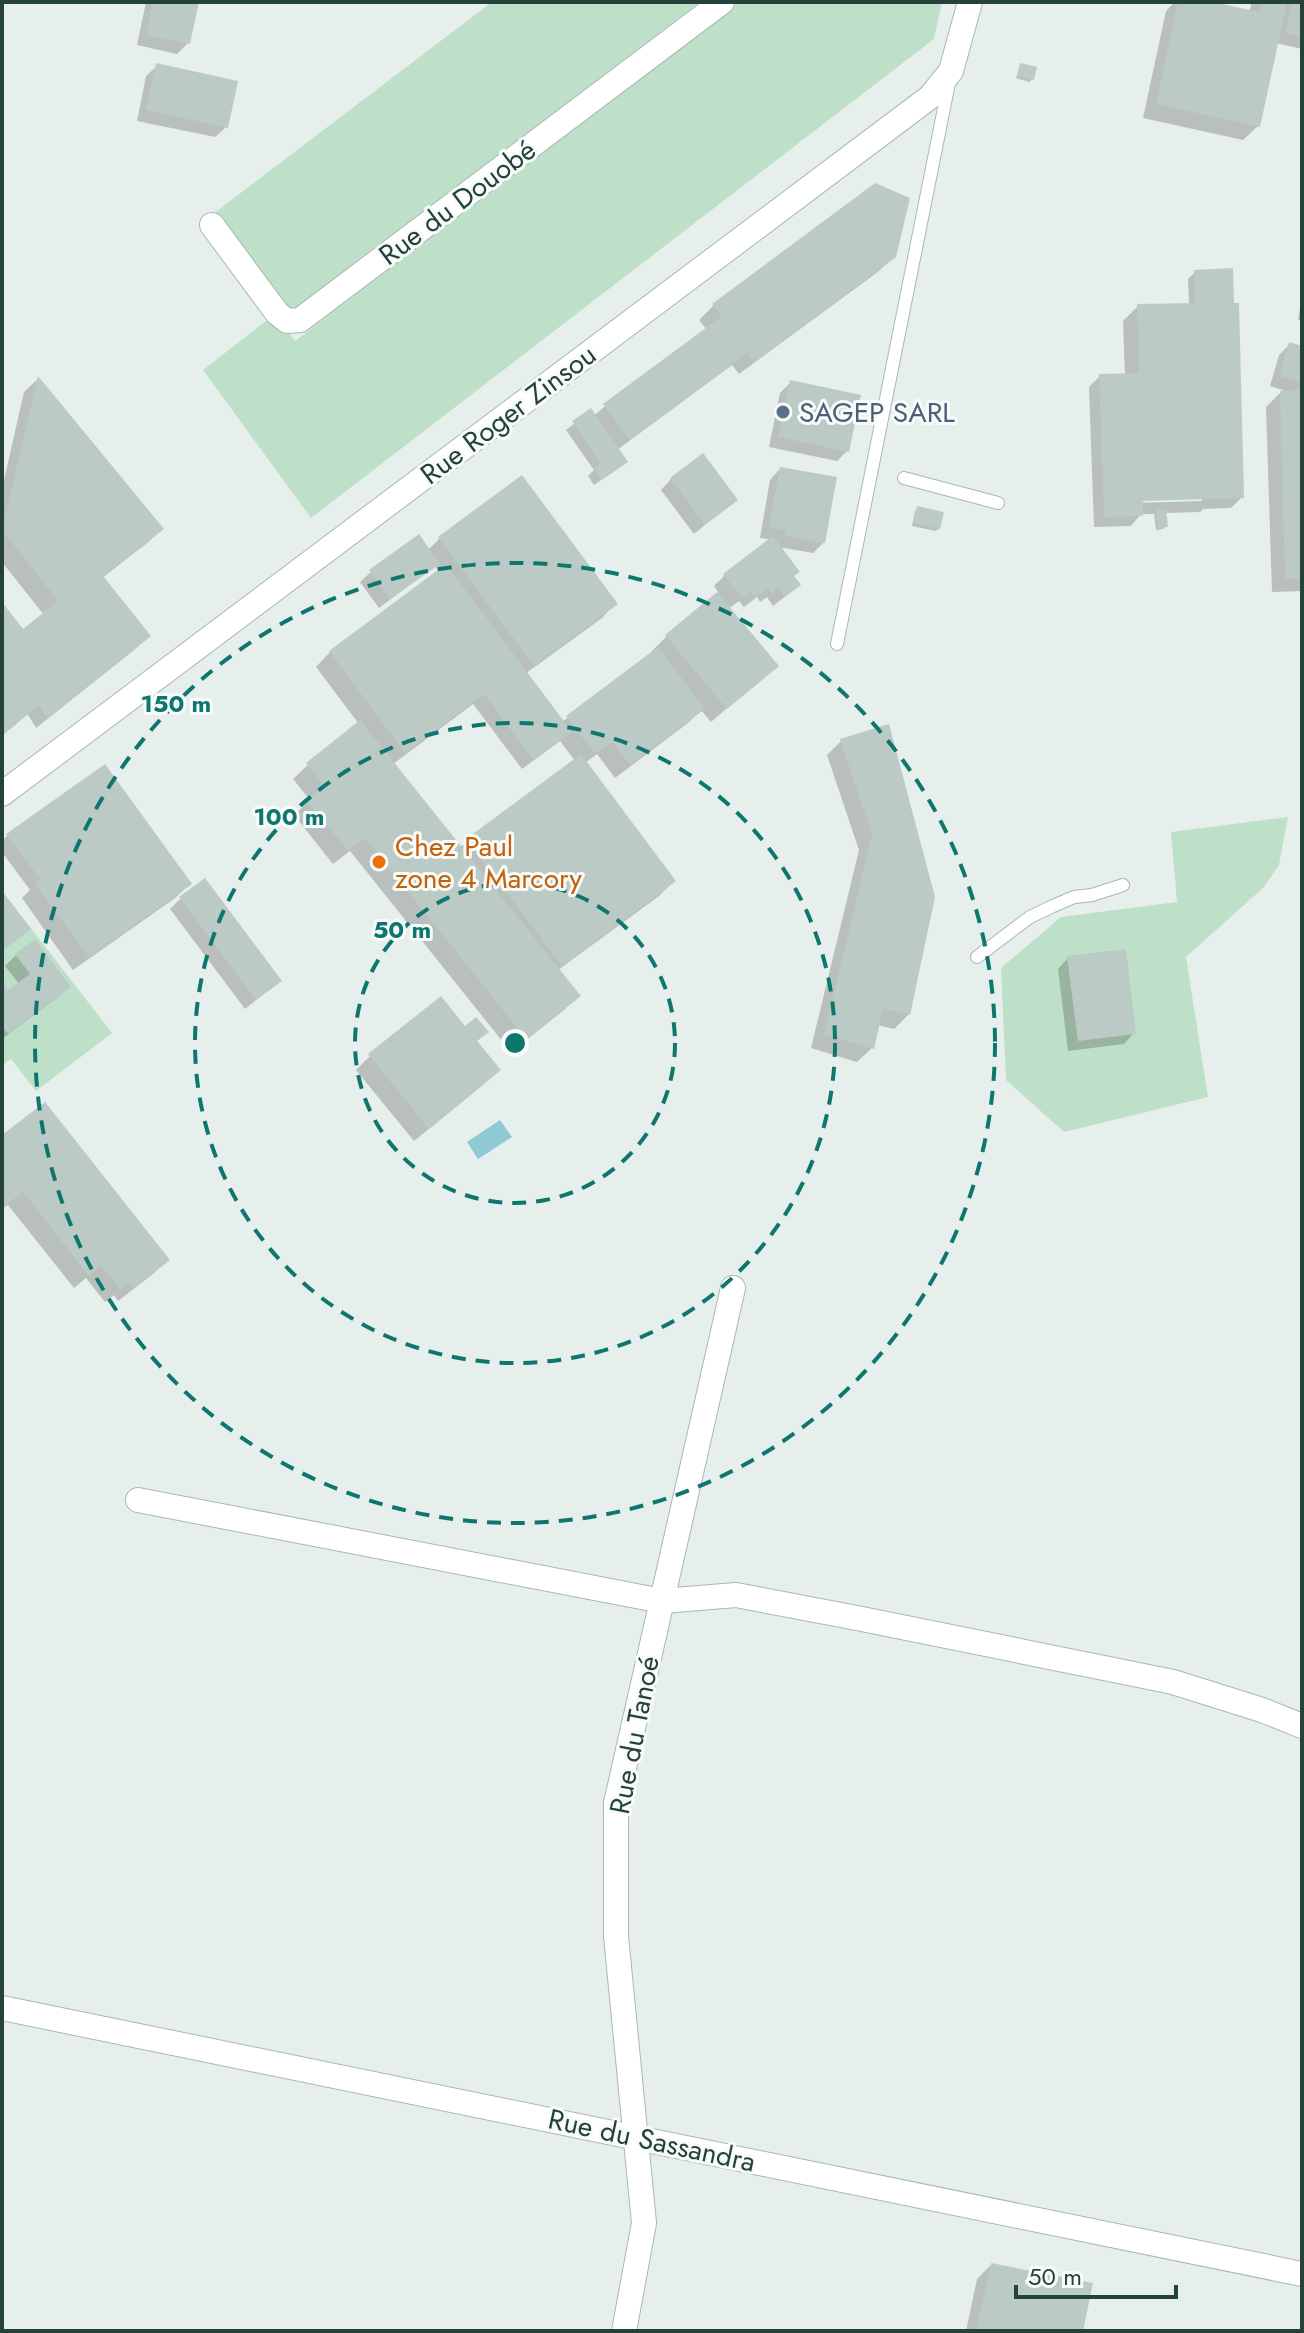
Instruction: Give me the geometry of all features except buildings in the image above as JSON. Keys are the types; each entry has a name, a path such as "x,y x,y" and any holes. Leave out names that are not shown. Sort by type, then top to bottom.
{"street":[{"name":"Rue du Douobé","path":"212,225 277,313 287,321 300,320 722,2"},
{"name":"Rue Roger Zinsou","path":"2,794 930,97 951,71 970,2"},
{"name":"Rue du Tanoé","path":"624,2331 644,2223 616,1936 616,1803 733,1288"},
{"path":"138,1500 662,1601 736,1595 878,1622 1173,1682 1302,1726"},
{"name":"Rue du Sassandra","path":"2,2008 1302,2274"}],"lane":[{"path":"837,644 951,71"},
{"path":"904,478 998,503"},
{"path":"977,957 1030,917 1074,897 1123,885"}],"green space":[{"path":"492,2 700,2 289,314 213,214"},
{"path":"737,2 942,2 934,39 311,518 203,370 275,314 295,341"},
{"path":"1288,817 1279,865 1263,888 1186,957 1208,1097 1064,1132 1006,1080 1001,968 1061,917 1177,902 1171,832"},
{"path":"2,891 112,1033 36,1091 11,1059 2,1065"}],"water":[{"path":"500,1120 512,1137 478,1159 467,1142"}],"place":[{"name":"SAGEP SARL","path":"783,412"},
{"name":"Chez Paul zone 4 Marcory","path":"379,862"}]}
